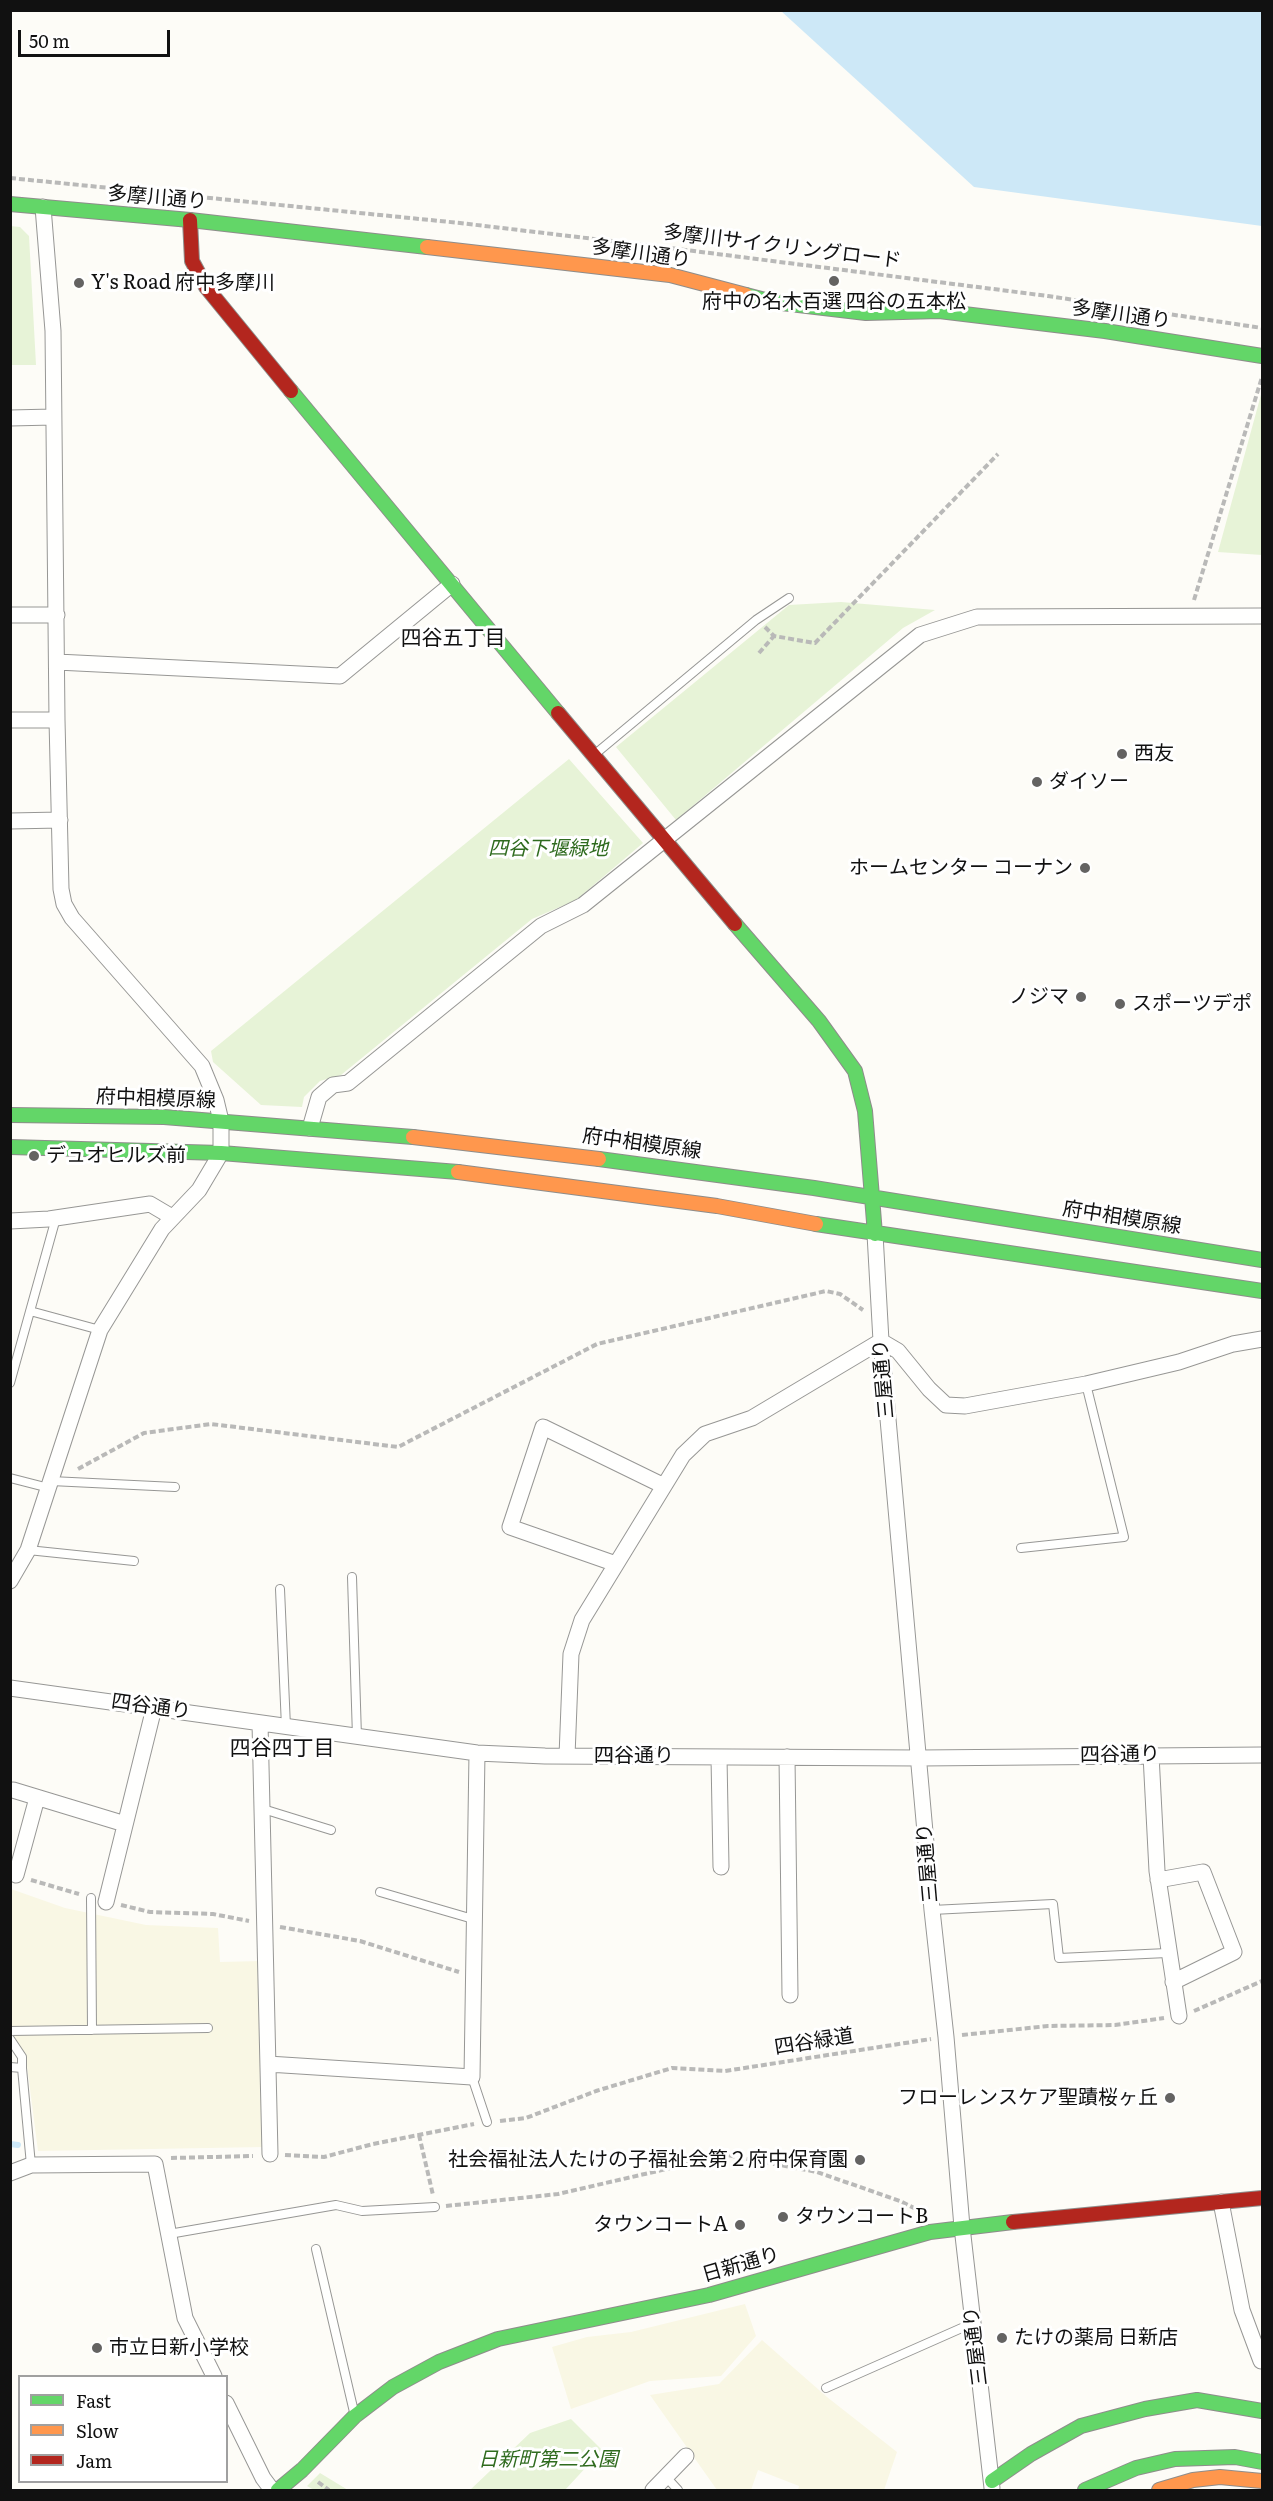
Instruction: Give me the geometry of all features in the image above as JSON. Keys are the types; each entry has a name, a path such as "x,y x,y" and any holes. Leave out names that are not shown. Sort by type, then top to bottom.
{"main road":[{"name":"多摩川通り","path":"10,204 190,220 670,276 782,303 866,313 939,311 1105,331 1263,357"},
{"path":"190,220 192,261 206,287 664,841 819,1021 855,1071 865,1111 875,1234"},
{"name":"府中相模原線","path":"10,1115 164,1117 380,1133 529,1149 871,1197 988,1218 1263,1260"},
{"path":"10,1147 221,1153 460,1172 717,1206 875,1234 1263,1291"},
{"name":"日新通り","path":"278,2490 302,2470 355,2416 393,2387 412,2375 468,2349 488,2343 709,2295 920,2235 962,2227 1263,2198"},
{"path":"992,2486 1031,2454 1081,2426 1145,2409 1197,2400 1263,2411"},
{"path":"1085,2490 1136,2468 1175,2458 1235,2457 1263,2462"},
{"path":"1160,2490 1193,2480 1220,2477 1263,2481"}],"street":[{"path":"10,1581 27,1550 53,1483 100,1330 162,1228 199,1190 221,1153 221,1121 216,1100 202,1066 72,918 64,904 61,889 53,331 43,207"},
{"path":"10,418 53,417"},
{"path":"57,662 340,676 452,584"},
{"path":"10,615 57,615"},
{"path":"310,1128 319,1097 333,1086 348,1083 541,926 583,905 920,635 977,617 1263,616"},
{"path":"10,720 57,720"},
{"path":"10,821 60,820"},
{"path":"10,1221 56,1218 150,1204 172,1217"},
{"name":"三屋通り","path":"875,1234 879,1321 932,1910 946,2037 962,2227 992,2486"},
{"path":"567,1756 571,1654 582,1620 683,1455 705,1434 752,1418 881,1341 898,1351 929,1389 946,1405 965,1406 1086,1384 1179,1362 1233,1344 1263,1339"},
{"path":"616,1564 510,1527 543,1427 664,1486"},
{"name":"四谷通り","path":"10,1688 477,1753 567,1756 920,1758 1262,1756"},
{"path":"106,1902 154,1708"},
{"path":"261,1723 270,2154"},
{"path":"268,2064 472,2077 477,1753"},
{"path":"1151,1755 1158,1880 1167,1953 1179,2016"},
{"path":"719,1757 721,1867"},
{"path":"787,1757 790,1995"},
{"path":"13,1790 125,1824"},
{"path":"16,1875 36,1798"},
{"path":"1158,1880 1203,1872 1234,1952 1173,1982"},
{"path":"10,2172 31,2164 155,2164 185,2318 214,2375"},
{"path":"1221,2202 1242,2310 1261,2361"},
{"path":"228,2407 263,2478 272,2490"},
{"path":"653,2490 686,2456"},
{"path":"979,2490 992,2486"}],"lane":[{"path":"594,755 756,620 789,598"},
{"path":"10,1383 56,1218"},
{"path":"30,1311 100,1330"},
{"path":"1020,1548 1124,1537 1086,1384"},
{"path":"10,1478 53,1483 175,1487"},
{"path":"27,1550 134,1561"},
{"path":"352,1577 357,1737"},
{"path":"280,1589 286,1726"},
{"path":"263,1809 331,1830"},
{"path":"380,1892 473,1919"},
{"path":"91,1898 92,2030"},
{"path":"932,1910 1053,1904 1059,1958 1167,1953"},
{"path":"10,2031 208,2028"},
{"path":"10,2038 22,2057 31,2164"},
{"path":"10,2067 22,2068"},
{"path":"472,2077 487,2122"},
{"path":"169,2234 336,2205 362,2211 435,2207"},
{"path":"316,2249 355,2416"},
{"path":"826,2388 973,2323"},
{"path":"666,2477 678,2490"}],"path":[{"name":"多摩川サイクリングロード","path":"10,178 460,223 658,246 1048,296 1263,328"},
{"path":"1188,617 1263,377"},
{"path":"756,620 774,636 815,643 998,454"},
{"path":"759,652 774,636"},
{"path":"53,1483 144,1433 212,1424 398,1447 597,1344 826,1291 840,1294 879,1321"},
{"path":"16,1875 91,1898"},
{"path":"106,1902 150,1912 213,1914 360,1941 473,1976"},
{"name":"四谷緑道","path":"373,2144 487,2122 526,2118 596,2091 672,2068 725,2071 946,2037 1048,2026 1115,2025 1179,2016 1263,1981"},
{"path":"419,2135 435,2207 558,2194 727,2155 817,2172 900,2201 927,2215"}],"shaded area":[{"path":"11,1889 65,1908 146,1925 218,1928 220,1962 261,1961 264,2147 38,2151 26,2058 11,2034"},
{"path":"745,2304 756,2336 721,2376 650,2381 571,2409 552,2347 587,2337 631,2332"},
{"path":"762,2340 827,2397 897,2452 884,2490 798,2490 799,2486 758,2470 751,2490 717,2490 650,2395 719,2384"}],"green space":[{"path":"10,226 20,227 29,236 36,365 11,365"},
{"path":"1262,391 1262,555 1218,552"},
{"path":"841,602 935,610 903,628 676,820 616,747 789,605"},
{"name":"四谷下堰緑地","path":"569,759 643,843 576,900 532,919 341,1075 320,1081 304,1097 302,1107 261,1105 213,1062 211,1051"},
{"name":"日新町第二公園","path":"571,2419 602,2450 565,2490 470,2490 530,2433"},
{"path":"320,2473 348,2490 314,2490 307,2486"}],"water":[{"path":"781,11 1262,11 1262,226 974,187"}],"waterway":[{"path":"10,2144 18,2145"}],"traffic: fast":[{"path":"10,204 190,220 427,247"},
{"path":"746,295 773,302 866,313 939,311 1105,331 1262,356"},
{"path":"291,391 558,713"},
{"path":"735,924 819,1021 855,1071 865,1111 875,1234"},
{"path":"10,1115 164,1117 413,1137"},
{"path":"10,1147 221,1153 458,1172"},
{"path":"599,1159 814,1188 1262,1260"},
{"path":"816,1224 1262,1291"},
{"path":"278,2490 302,2470 355,2416 393,2387 439,2362 498,2339 709,2295 930,2232 1013,2222"},
{"path":"992,2481 1031,2454 1081,2426 1145,2409 1197,2400 1262,2411"},
{"path":"1085,2490 1136,2468 1175,2459 1235,2457 1262,2462"}],"traffic: slow":[{"path":"427,247 670,275 746,295"},
{"path":"413,1137 599,1159"},
{"path":"458,1172 717,1206 816,1224"},
{"path":"1159,2490 1193,2480 1220,2477 1262,2481"}],"traffic: jam":[{"path":"190,220 192,261 206,287 291,391"},
{"path":"558,713 735,924"},
{"path":"1013,2222 1262,2198"}],"place":[{"name":"府中の名木百選 四谷の五本松","path":"834,281"},
{"name":"Y's Road 府中多摩川","path":"79,283"},
{"name":"西友","path":"1122,754"},
{"name":"ダイソー","path":"1037,782"},
{"name":"ホームセンター コーナン","path":"1085,868"},
{"name":"ノジマ","path":"1081,997"},
{"name":"スポーツデポ","path":"1120,1004"},
{"name":"デュオヒルズ前","path":"34,1156"},
{"name":"フローレンスケア聖蹟桜ヶ丘","path":"1170,2098"},
{"name":"社会福祉法人たけの子福祉会第２府中保育園","path":"860,2160"},
{"name":"タウンコートB","path":"783,2217"},
{"name":"タウンコートA","path":"740,2225"},
{"name":"たけの薬局 日新店","path":"1002,2338"},
{"name":"市立日新小学校","path":"97,2348"}],"district":[{"name":"四谷五丁目","path":"453,639"},
{"name":"四谷四丁目","path":"282,1749"}]}
